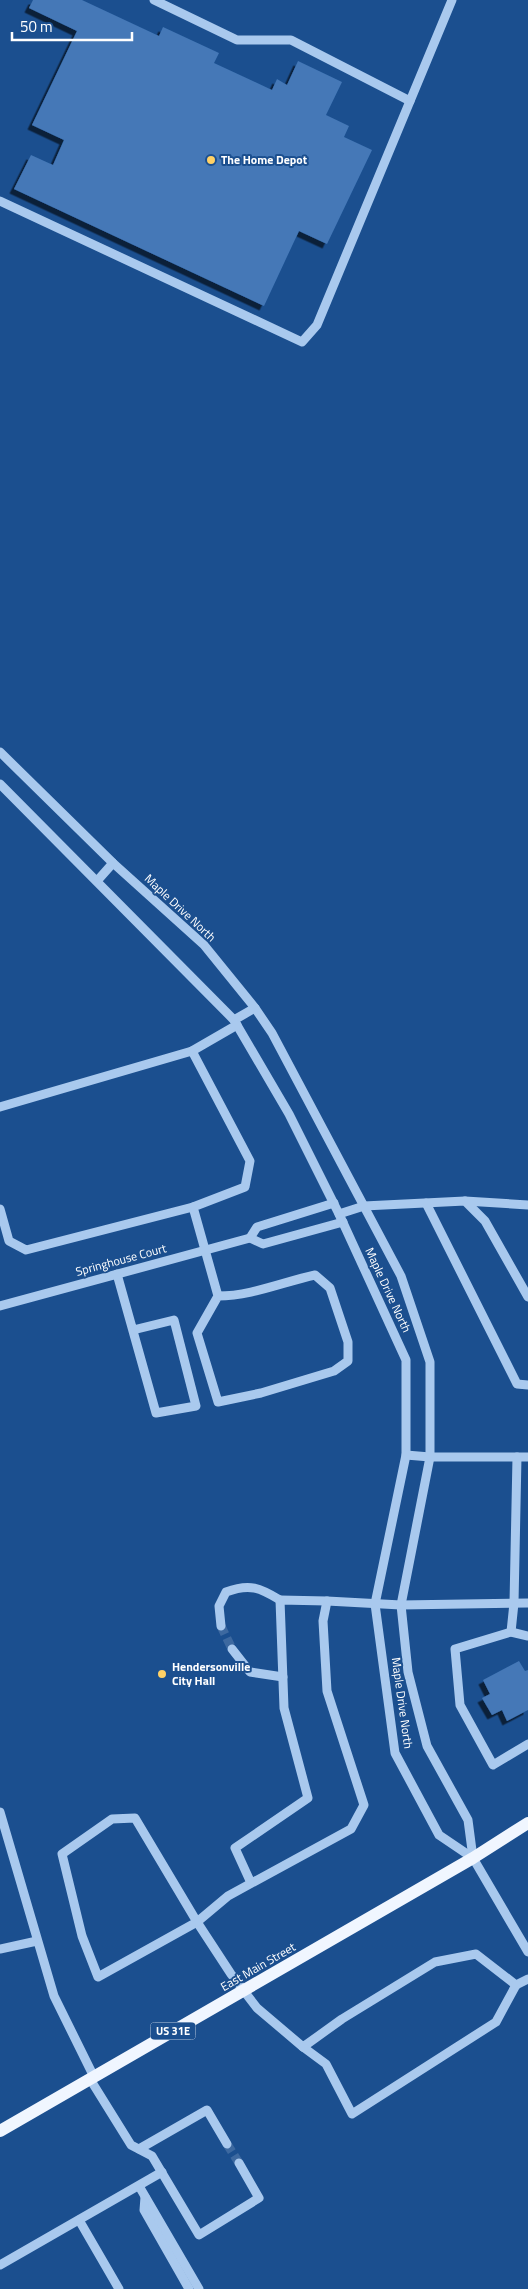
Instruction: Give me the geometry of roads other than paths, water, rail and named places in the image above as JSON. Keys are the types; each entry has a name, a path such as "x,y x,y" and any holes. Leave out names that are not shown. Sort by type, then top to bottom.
{"main road":[{"name":"East Main Street","path":"0,2131 473,1858 528,1823"}],"street":[{"path":"154,0 237,40 291,40 410,100"},
{"path":"0,202 302,342 317,324 452,0"},
{"name":"Maple Drive North","path":"0,752 113,863 204,945 255,1008 272,1033 401,1276 430,1362 430,1458 401,1605 408,1672 426,1746 468,1820 473,1858"},
{"name":"Maple Drive North","path":"0,784 236,1022 289,1114 341,1218 406,1360 406,1456 375,1604 396,1753 439,1835 473,1858"},
{"path":"97,881 113,863"},
{"path":"0,1107 192,1051 255,1008"},
{"path":"0,1209 9,1241 26,1250 193,1207 245,1187 250,1161 192,1051"},
{"path":"334,1204 257,1227 250,1238 263,1244 341,1218 364,1206 465,1201 528,1204"},
{"path":"465,1201 485,1221 528,1297"},
{"path":"426,1203 517,1384 528,1385"},
{"path":"193,1207 218,1296 197,1333 218,1402 261,1393 334,1371 348,1361 348,1342 330,1288 315,1275 282,1282 238,1296 218,1296"},
{"name":"Springhouse Court","path":"0,1306 250,1238"},
{"path":"117,1274 156,1413 196,1406 174,1320 133,1330"},
{"path":"406,1456 430,1458 528,1457"},
{"path":"511,1632 514,1603 517,1457"},
{"path":"221,1626 219,1606 226,1592 240,1587 261,1588 280,1600 401,1605 528,1603"},
{"path":"251,1883 235,1848 308,1798 284,1708 280,1600"},
{"path":"327,1601 323,1621 327,1691 364,1805 351,1829 228,1896 197,1922 98,1977 82,1936 62,1854 112,1819 135,1818 197,1922 243,1991 257,2008 326,2064 352,2114 496,2022 516,1984 528,1979"},
{"path":"528,1636 511,1632 455,1648 460,1705 492,1765 528,1744"},
{"path":"232,1649 250,1672 283,1676"},
{"path":"0,1812 54,1996 92,2078 132,2145 152,2156 199,2234 258,2198 239,2163"},
{"path":"473,1858 528,1952"},
{"path":"0,1948 38,1941"},
{"path":"303,2047 342,2019 435,1962 476,1954 516,1984"},
{"path":"139,2149 207,2110 227,2144"},
{"path":"0,2265 162,2172"},
{"path":"139,2186 199,2289"},
{"path":"145,2197 144,2210 189,2289"},
{"path":"78,2220 119,2289"}],"tunnel":[{"path":"221,1626 232,1649"},
{"path":"227,2144 239,2163"}],"place":[{"name":"The Home Depot","path":"211,160"},
{"name":"Hendersonville City Hall","path":"162,1674"}]}
